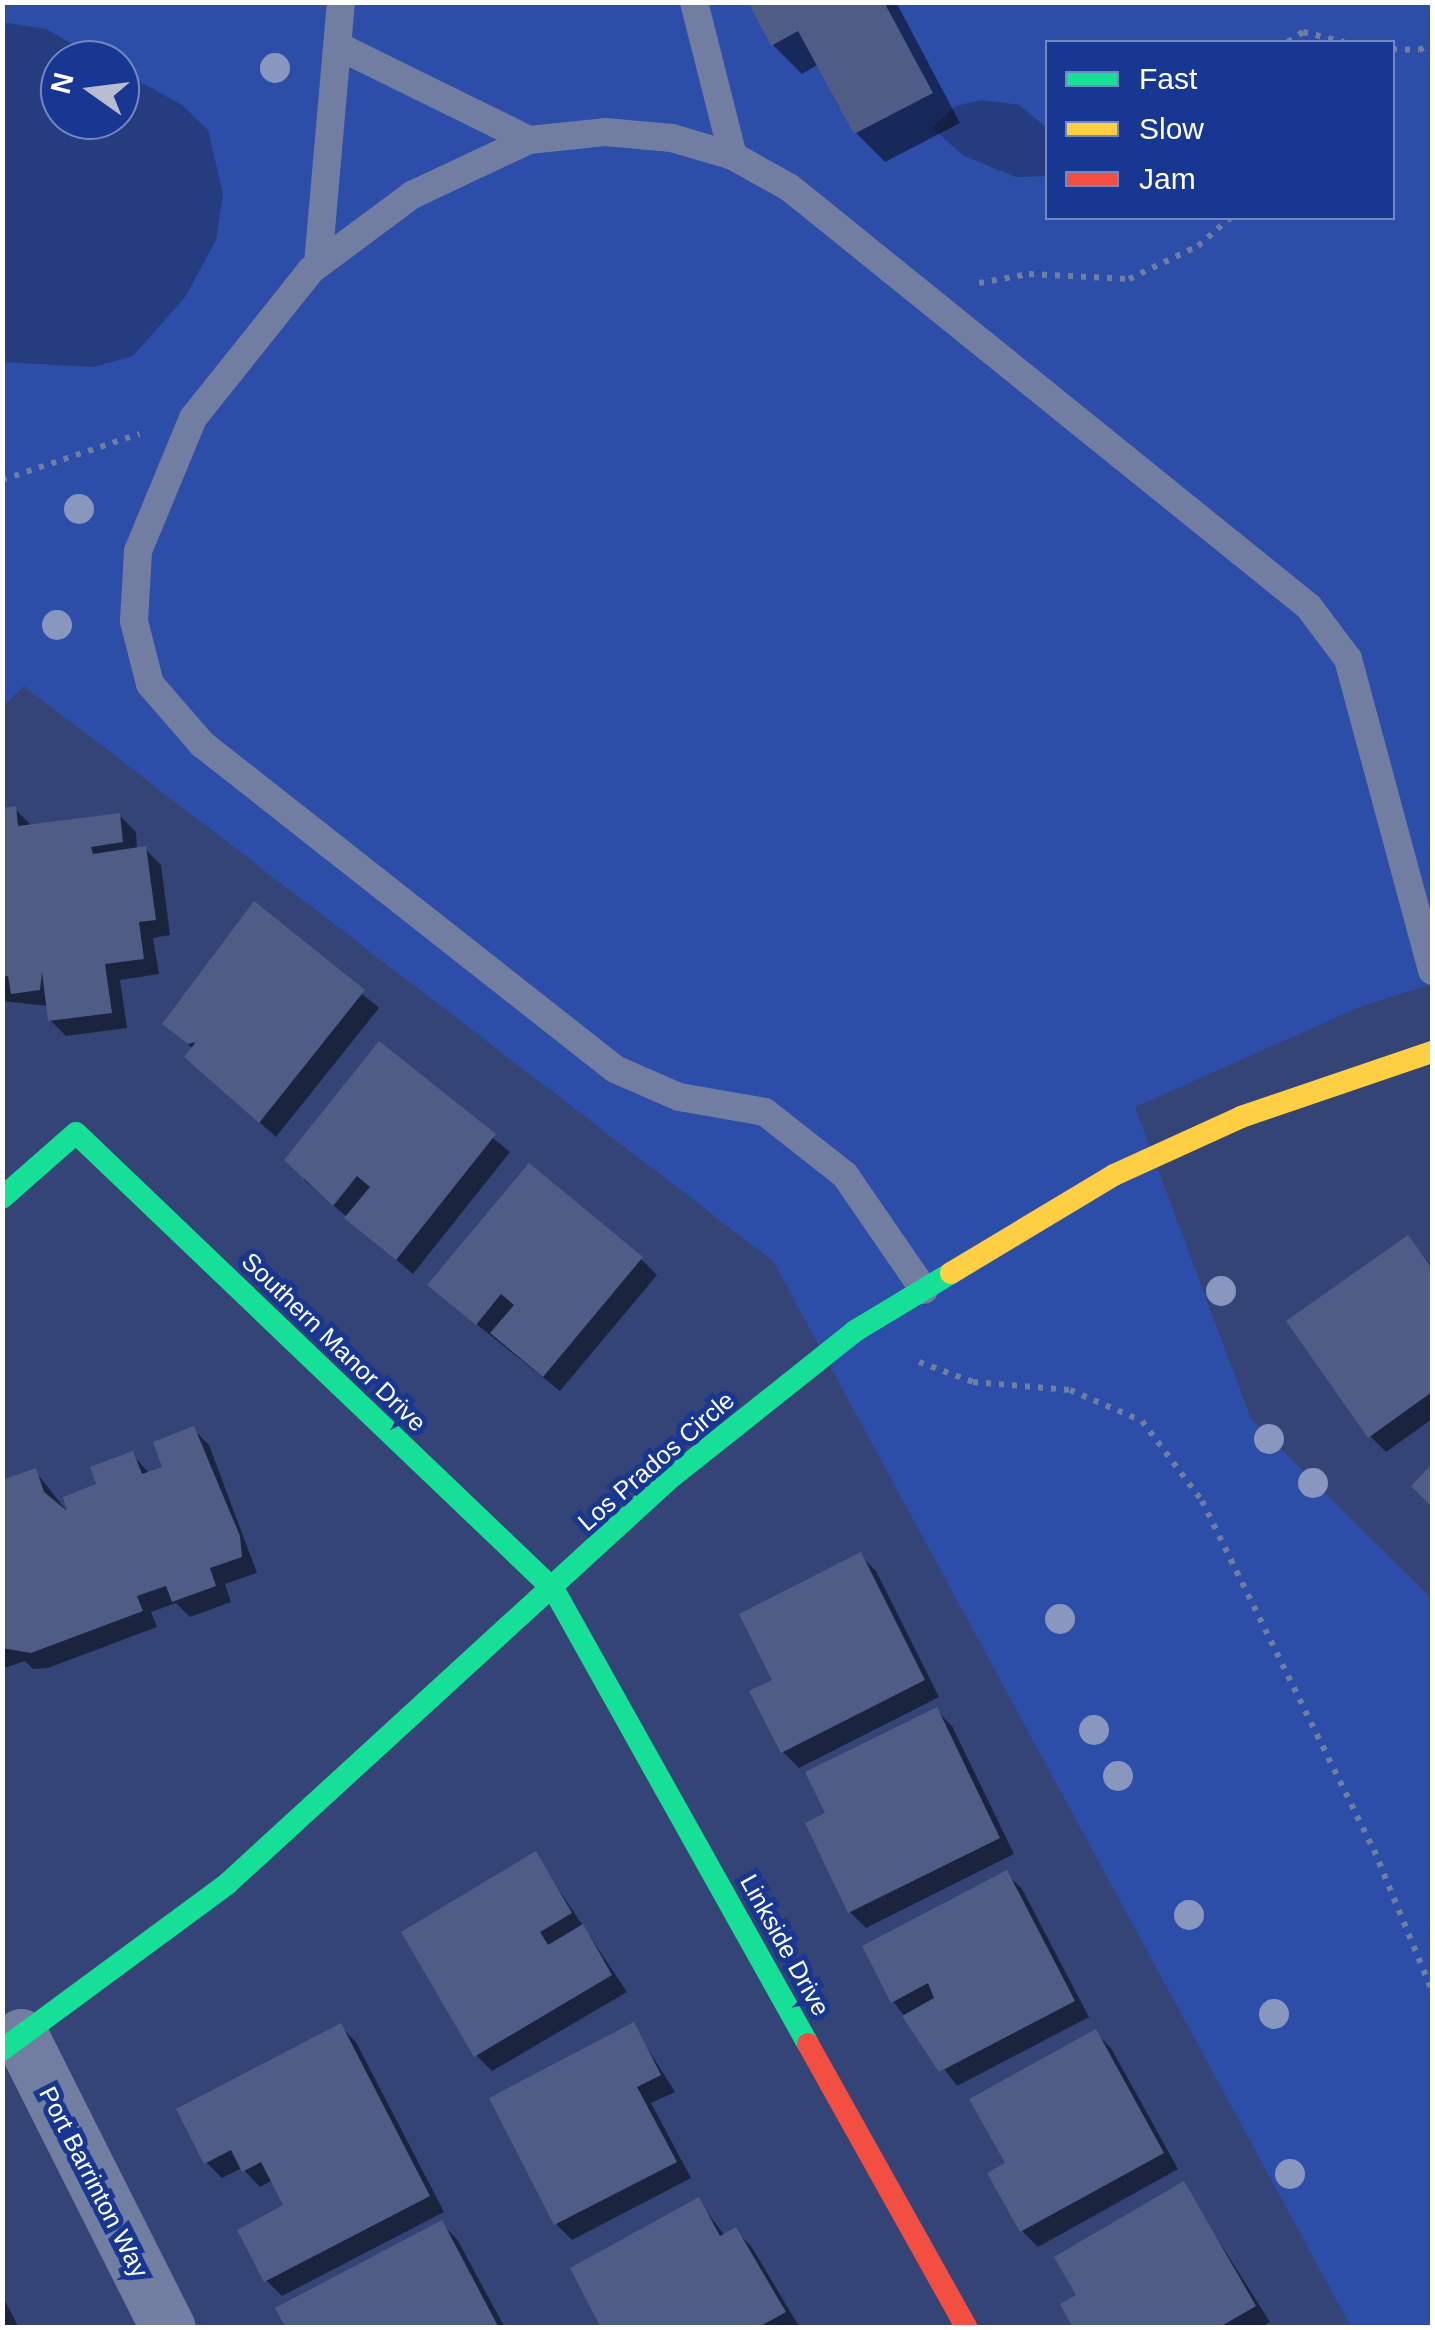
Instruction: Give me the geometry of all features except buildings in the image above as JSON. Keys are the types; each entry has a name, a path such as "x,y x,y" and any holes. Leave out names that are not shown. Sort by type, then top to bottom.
{"street":[{"name":"Los Prados Circle","path":"12,2043 227,1884 554,1590 668,1480 855,1331 1130,1168 1241,1117 1432,1052"},
{"name":"Southern Manor Drive","path":"2,1198 76,1134 554,1590"},
{"name":"Linkside Drive","path":"554,1590 967,2328"},
{"name":"Port Barrinton Way","path":"12,2043 168,2328"}],"lane":[{"path":"318,264 341,2"},
{"path":"694,2 733,156"},
{"path":"338,46 529,140"},
{"path":"924,1290 845,1175 778,1122 764,1112 679,1097 615,1070 202,744 150,684 134,621 138,551 193,418 318,264 412,195 529,140 604,132 672,138 733,156 790,188 1309,607 1348,659 1432,971"}],"path":[{"path":"1291,40 1303,32 1336,40"},
{"path":"1395,48 1419,50 1432,44"},
{"path":"941,310 981,282 997,279 1029,274 1130,279 1198,246 1228,220"},
{"path":"2,480 193,418"},
{"path":"895,1307 916,1361 974,1382 1070,1390 1142,1421 1202,1502 1366,1833 1432,1991"}],"shaded area":[{"path":"3,3 1432,3 1432,984 1362,1006 1135,1107 1251,1419 1432,1599 1432,2327 1351,2327 773,1261 24,686 3,706"},
{"path":"2,22 46,29 66,40 40,40 40,140 140,140 140,82 182,105 208,130 223,194 216,240 185,297 133,356 94,367 3,362"},
{"path":"982,100 1019,105 1045,126 1045,176 1016,177 964,156 932,128 955,106"}],"traffic: fast":[{"path":"2,1198 76,1133 554,1590 808,2044"},
{"path":"2,2050 227,1884 668,1480 855,1331 951,1273"}],"traffic: slow":[{"path":"951,1273 1114,1175 1241,1117 1432,1052"}],"traffic: jam":[{"path":"808,2044 967,2328"}]}
